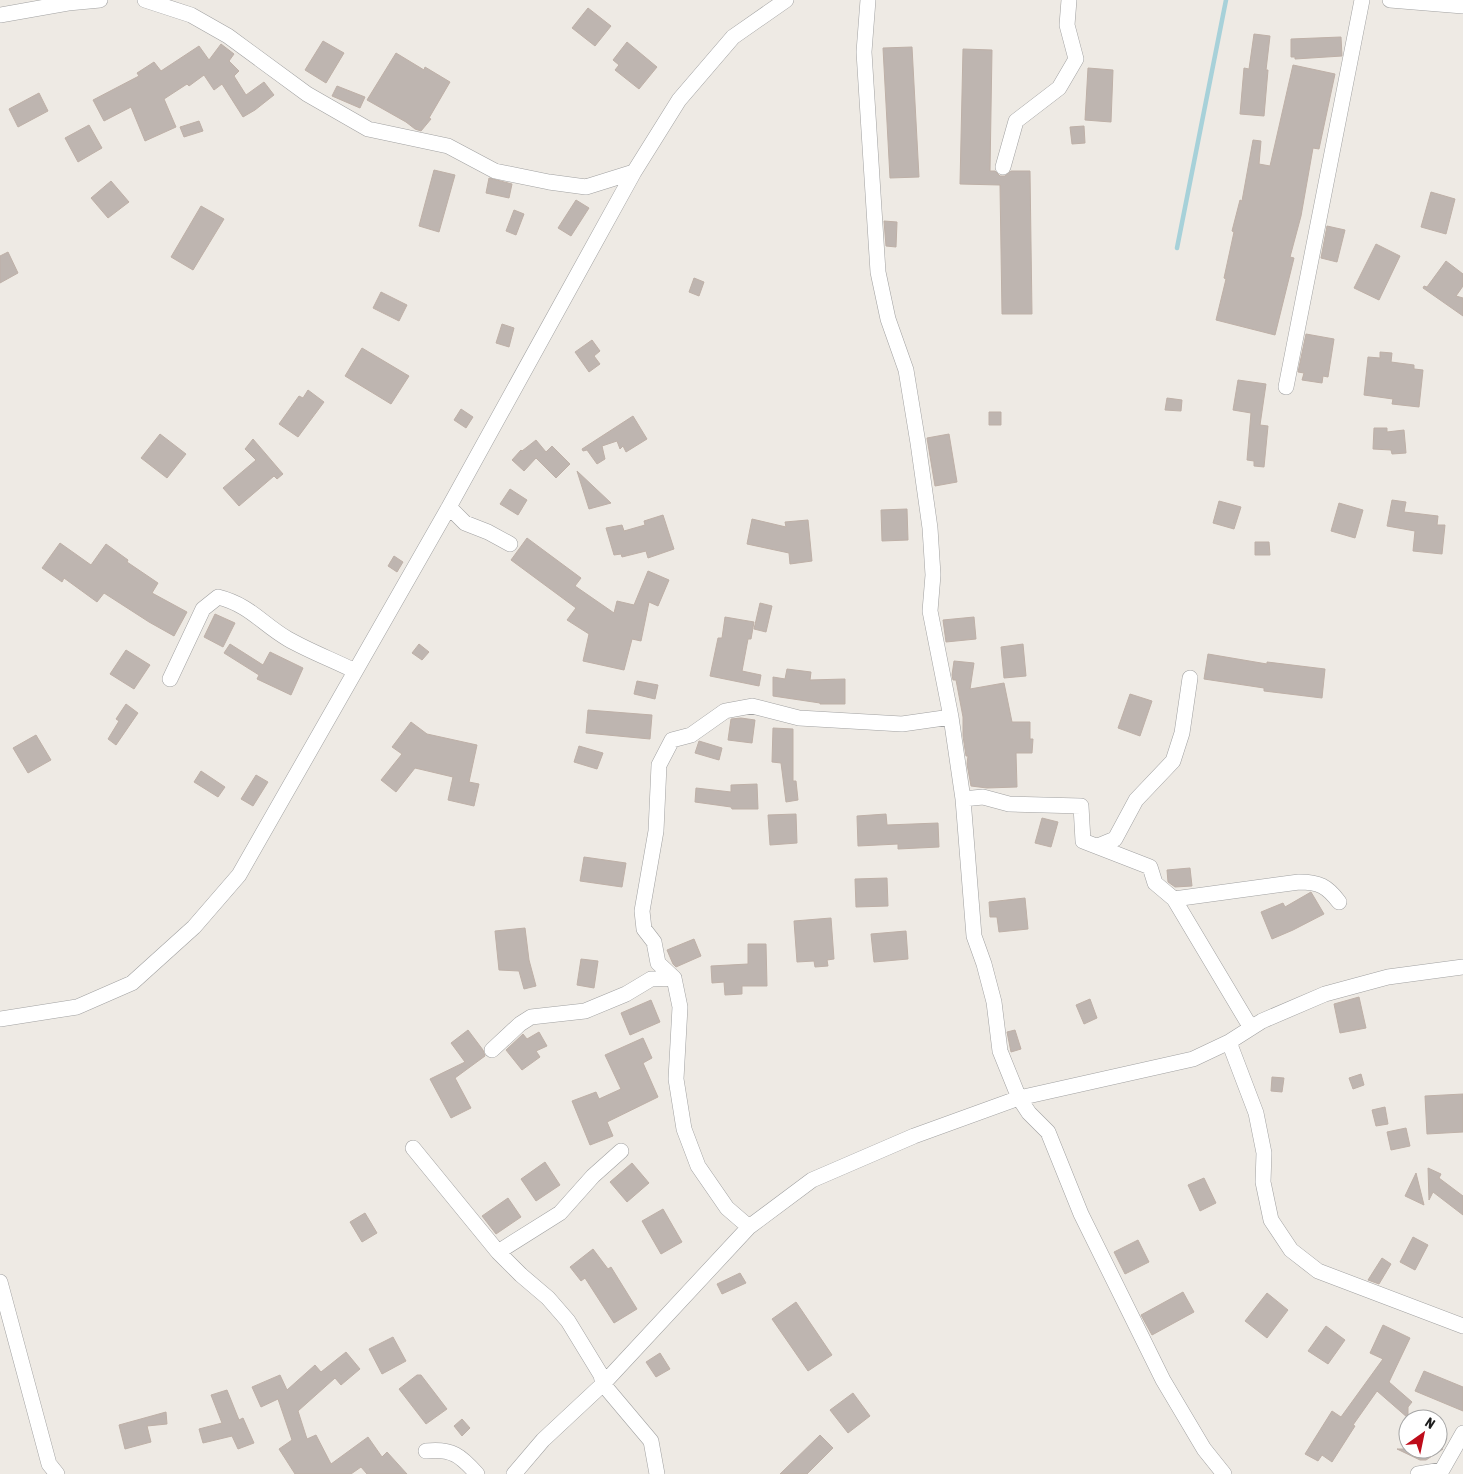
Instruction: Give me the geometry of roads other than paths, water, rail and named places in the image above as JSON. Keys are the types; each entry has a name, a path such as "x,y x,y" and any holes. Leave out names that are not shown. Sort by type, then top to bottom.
{"street":[{"path":"0,15 68,3 100,0"},
{"path":"145,0 191,15 228,36 307,94 368,129 448,146 495,171 549,182 586,187 634,172"},
{"path":"0,1019 77,1007 132,983 194,927 239,875 449,507 634,172 680,100 733,37 786,0"},
{"path":"868,0 864,52 878,272 888,319 906,370 918,443 930,528 933,575 930,611 952,718 963,800 974,936 994,1002 1000,1051 1019,1098 1029,1113 1048,1132 1082,1214 1163,1380 1204,1449 1224,1474"},
{"path":"1003,167 1016,121 1059,88 1076,59 1067,25 1068,0"},
{"path":"1286,387 1362,0"},
{"path":"1390,0 1463,6"},
{"path":"449,507 465,523 488,532 510,544"},
{"path":"170,679 203,609 218,597 234,601 251,611 288,639 355,671"},
{"path":"1098,846 1115,839 1136,800 1173,761 1182,733 1190,678"},
{"path":"750,1226 726,1208 698,1166 684,1129 676,1079 680,1007 674,978 658,963 654,942 644,929 642,910 656,831 659,765 672,740 691,735 725,711 752,706 799,718 902,724 952,718"},
{"path":"963,800 982,797 1009,804 1081,806 1083,841 1150,867 1155,883 1174,899 1251,1028"},
{"path":"1174,899 1299,882 1315,882 1331,891 1339,902"},
{"path":"514,1474 543,1440 603,1384 750,1226 812,1180 914,1136 1019,1098 1192,1059 1229,1042 1262,1021 1325,994 1388,977 1463,967"},
{"path":"492,1050 520,1024 531,1017 585,1011 626,994 651,979 674,978"},
{"path":"1229,1042 1256,1113 1264,1153 1263,1182 1271,1220 1291,1250 1318,1271 1463,1326"},
{"path":"413,1148 498,1252 548,1298 568,1321 602,1375 603,1384 651,1441 657,1474"},
{"path":"498,1252 560,1212 621,1151"},
{"path":"0,1282 49,1464 57,1474"},
{"path":"1418,1474 1442,1470 1463,1433"},
{"path":"644,1474 651,1441"},
{"path":"426,1451 442,1449 463,1458 477,1474"}],"waterway":[{"path":"1177,248 1226,0"}]}
